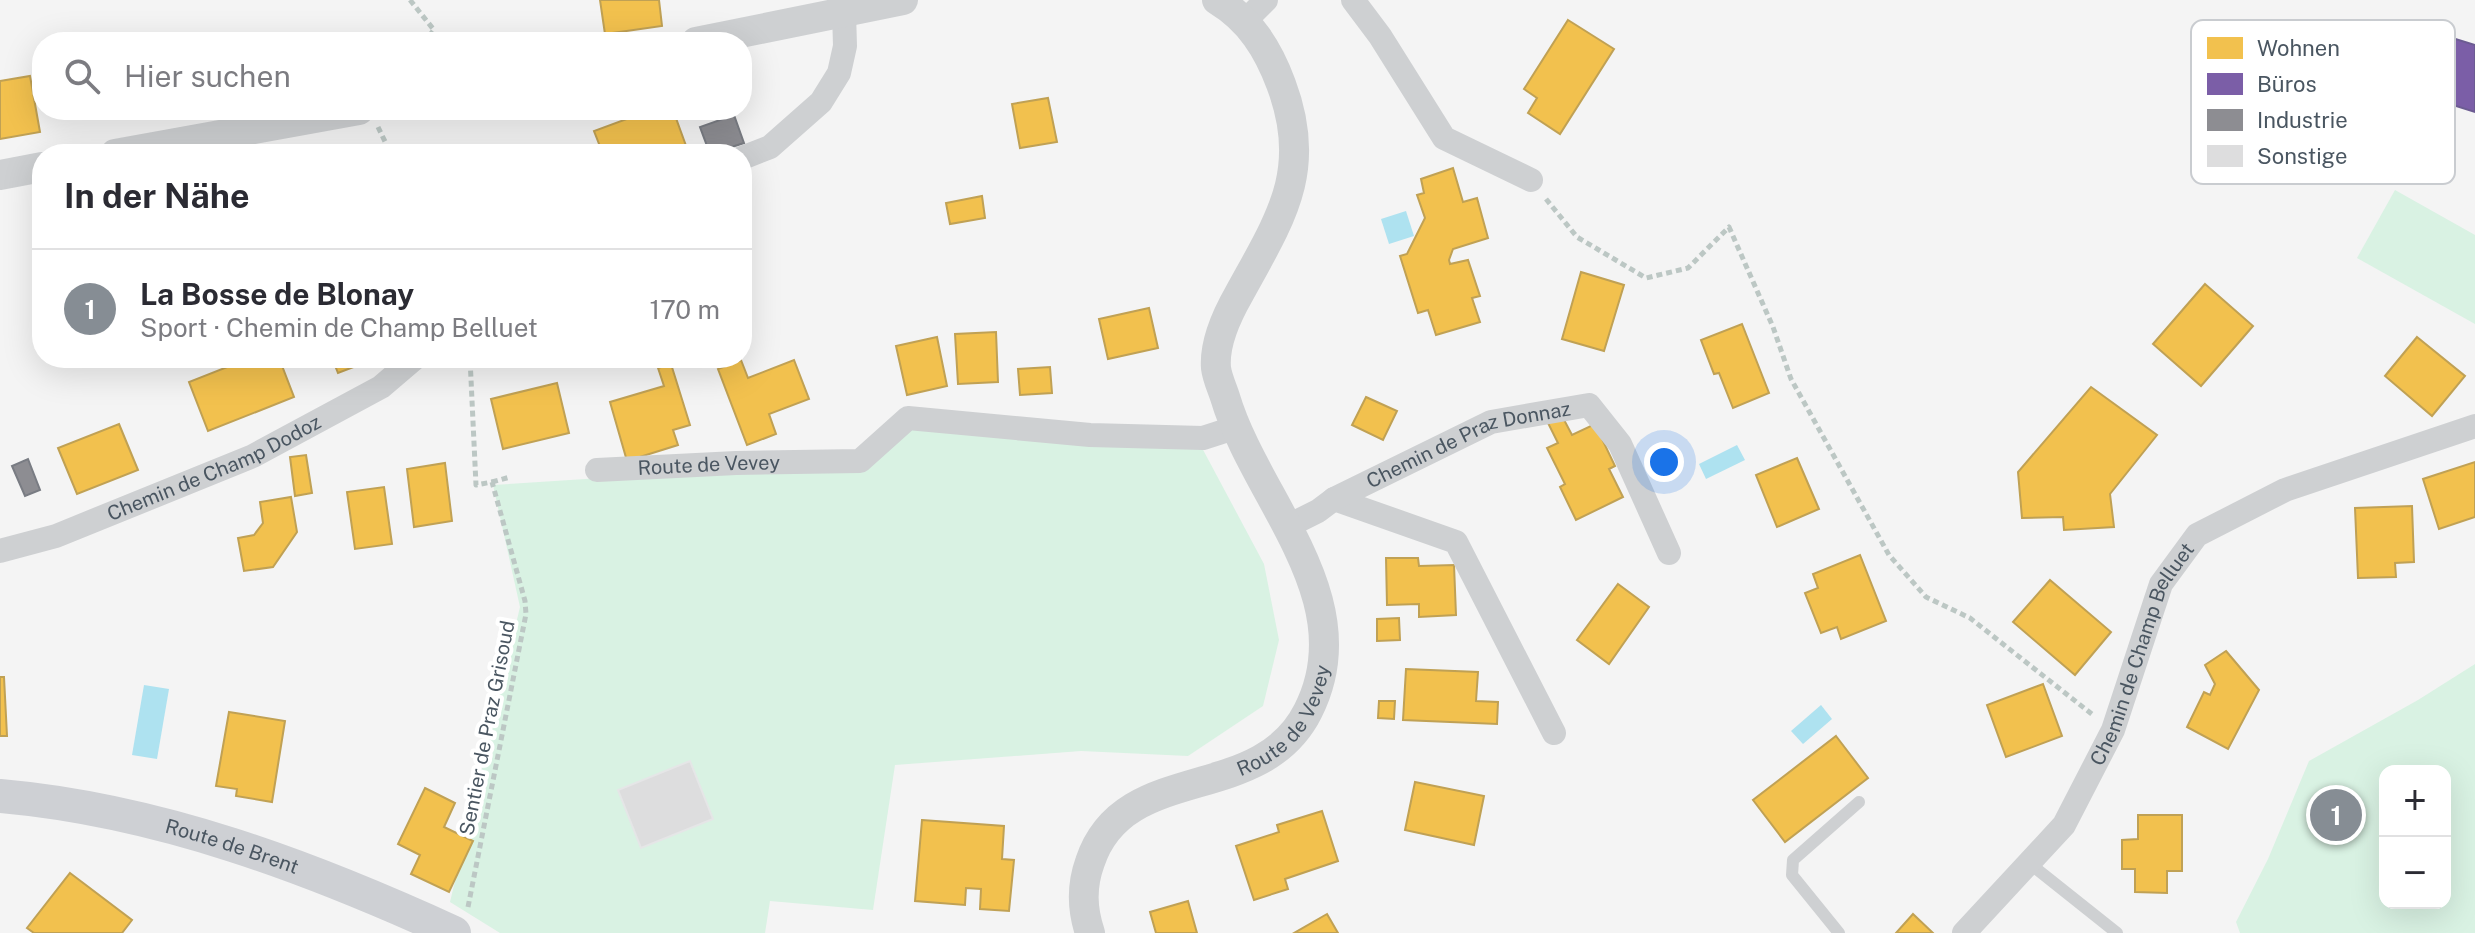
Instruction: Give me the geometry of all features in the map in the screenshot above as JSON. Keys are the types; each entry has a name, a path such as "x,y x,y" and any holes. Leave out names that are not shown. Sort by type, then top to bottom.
{"main road":[{"name":"Route de Brent","path":"0,796 29,798 152,821 237,846 460,926"}],"street":[{"path":"745,32 903,0"},
{"name":"Route de Vevey","path":"1090,933 1083,911 1087,871 1096,842 1141,801 1239,772 1277,750 1307,714 1321,676 1325,635 1317,594 1288,526 1234,428 1216,367 1220,337 1230,309 1274,232 1290,194 1296,137 1286,96 1261,41 1256,10 1217,0"},
{"path":"1353,0 1380,36 1444,138 1531,180"},
{"path":"752,154 770,147 821,102 839,73 845,46 844,12"},
{"path":"185,144 354,120"},
{"path":"0,175 32,169"},
{"name":"Chemin de Champ Dodoz","path":"0,551 56,536 253,456 381,387 403,368"},
{"name":"Chemin de Praz Donnaz","path":"1288,526 1334,499 1491,422 1589,405 1620,444 1669,553"},
{"name":"Route de Vevey","path":"597,470 860,461 908,418 1090,435 1203,438 1234,428"},
{"name":"Chemin de Champ Belluet","path":"1964,933 2064,825 2113,730 2161,584 2197,535 2285,490 2475,426"},
{"path":"1334,499 1456,542 1554,733"}],"lane":[{"path":"1839,933 1792,875 1793,860 1859,802"},
{"path":"2029,863 2117,933"}],"path":[{"path":"410,0 434,30 432,32"},
{"path":"369,120 385,144"},
{"path":"1531,180 1577,237 1646,278 1688,268 1729,227 1773,327 1791,379 1889,555 1926,597 1970,618 2113,730"},
{"name":"Sentier de Praz Grisoud","path":"460,926 526,614 492,482 476,485 470,368"},
{"path":"492,482 510,477"}],"green space":[{"path":"2395,190 2475,235 2475,324 2357,258"},
{"path":"886,428 1193,431 1264,564 1279,640 1263,706 1188,756 1081,751 895,765 873,910 770,901 765,933 500,933 450,902 520,607 493,485 851,462"},
{"path":"2475,664 2475,933 2240,933 2236,922 2268,859 2309,761"}],"water":[{"path":"1406,211 1414,236 1389,244 1381,219"},
{"path":"1737,445 1745,460 1706,479 1699,464"},
{"path":"144,685 169,689 157,759 132,755"},
{"path":"1821,705 1832,719 1803,744 1791,731"}],"building: Wohnen":[{"path":"600,0 659,0 662,26 605,32"},
{"path":"1568,20 1614,49 1560,134 1528,113 1537,98 1524,89"},
{"path":"30,76 32,120 38,120 40,132 0,139 0,81"},
{"path":"1048,98 1057,142 1020,148 1012,104"},
{"path":"624,120 677,120 685,144 599,144 594,131"},
{"path":"1453,168 1463,202 1477,198 1488,238 1453,249 1449,260 1450,264 1468,260 1480,296 1472,298 1480,322 1436,335 1428,310 1418,313 1400,256 1407,254 1425,218 1417,195 1424,193 1421,179"},
{"path":"982,196 985,218 950,224 946,203"},
{"path":"1581,272 1624,285 1604,351 1562,339"},
{"path":"2205,284 2253,326 2201,386 2153,344"},
{"path":"1149,308 1158,348 1108,359 1099,319"},
{"path":"1742,324 1769,393 1733,408 1719,373 1714,374 1701,340"},
{"path":"996,332 998,382 958,384 955,334"},
{"path":"937,337 947,386 907,395 896,346"},
{"path":"2417,337 2465,376 2432,416 2385,376"},
{"path":"794,360 809,399 769,414 776,434 747,445 718,369 744,368 748,378"},
{"path":"1050,367 1052,393 1020,395 1018,369"},
{"path":"225,368 283,368 294,397 208,431 189,382"},
{"path":"658,368 672,368 690,425 673,430 678,445 627,461 610,402 664,386"},
{"path":"557,383 569,433 503,449 491,399"},
{"path":"2091,387 2157,435 2110,494 2114,527 2064,530 2063,517 2022,518 2018,472"},
{"path":"1366,397 1397,411 1383,440 1352,425"},
{"path":"1562,416 1572,435 1595,424 1615,466 1609,469 1623,497 1576,520 1560,487 1565,484 1547,448 1558,443 1548,423"},
{"path":"119,424 138,470 77,494 58,448"},
{"path":"306,455 312,493 295,496 290,457"},
{"path":"1797,458 1819,509 1777,527 1756,475"},
{"path":"2475,462 2475,517 2439,529 2423,479"},
{"path":"445,463 452,521 414,527 407,469"},
{"path":"384,487 392,544 355,549 347,492"},
{"path":"291,497 297,532 273,567 244,571 238,538 254,535 263,523 260,502"},
{"path":"2412,506 2414,562 2395,563 2396,577 2358,578 2355,508"},
{"path":"1860,555 1886,621 1841,639 1837,627 1821,633 1805,593 1818,588 1813,574"},
{"path":"1386,558 1418,558 1419,566 1454,565 1456,615 1419,617 1419,604 1387,605"},
{"path":"2050,580 2111,632 2075,675 2013,622"},
{"path":"1618,584 1649,607 1609,664 1577,640"},
{"path":"1399,618 1400,640 1377,641 1377,619"},
{"path":"2226,651 2259,690 2228,749 2187,727 2204,692 2210,695 2215,684 2205,665"},
{"path":"1406,669 1478,672 1476,701 1498,702 1497,724 1403,720"},
{"path":"0,677 4,677 7,736 0,736"},
{"path":"2043,684 2062,736 2006,757 1987,705"},
{"path":"1379,701 1395,701 1394,719 1378,718"},
{"path":"229,712 285,721 272,802 236,796 237,789 216,786"},
{"path":"1836,736 1868,778 1785,842 1753,800"},
{"path":"1415,782 1484,796 1474,845 1405,830"},
{"path":"425,788 455,803 444,827 473,841 449,892 411,874 420,855 398,844"},
{"path":"1322,811 1338,861 1285,879 1288,889 1254,900 1236,846 1279,832 1277,825"},
{"path":"2138,815 2182,815 2182,871 2167,871 2167,893 2135,892 2135,869 2122,869 2122,840 2138,839"},
{"path":"922,820 1004,826 1002,859 1014,860 1009,911 980,909 981,889 966,888 965,905 915,901"},
{"path":"70,873 132,920 122,933 34,933 27,928"},
{"path":"1188,901 1197,933 1156,933 1150,912"},
{"path":"1327,914 1338,933 1294,933"},
{"path":"1913,914 1933,933 1896,933"}],"building: Büros":[{"path":"2455,39 2475,45 2475,112 2455,106"}],"building: Industrie":[{"path":"720,120 736,120 744,143 706,144 700,127"},
{"path":"28,459 40,490 25,496 12,466"}],"building: Sonstige":[{"path":"690,761 713,819 641,848 618,790"}],"place":[{"name":"La Bosse de Blonay","path":"2336,815"}]}
